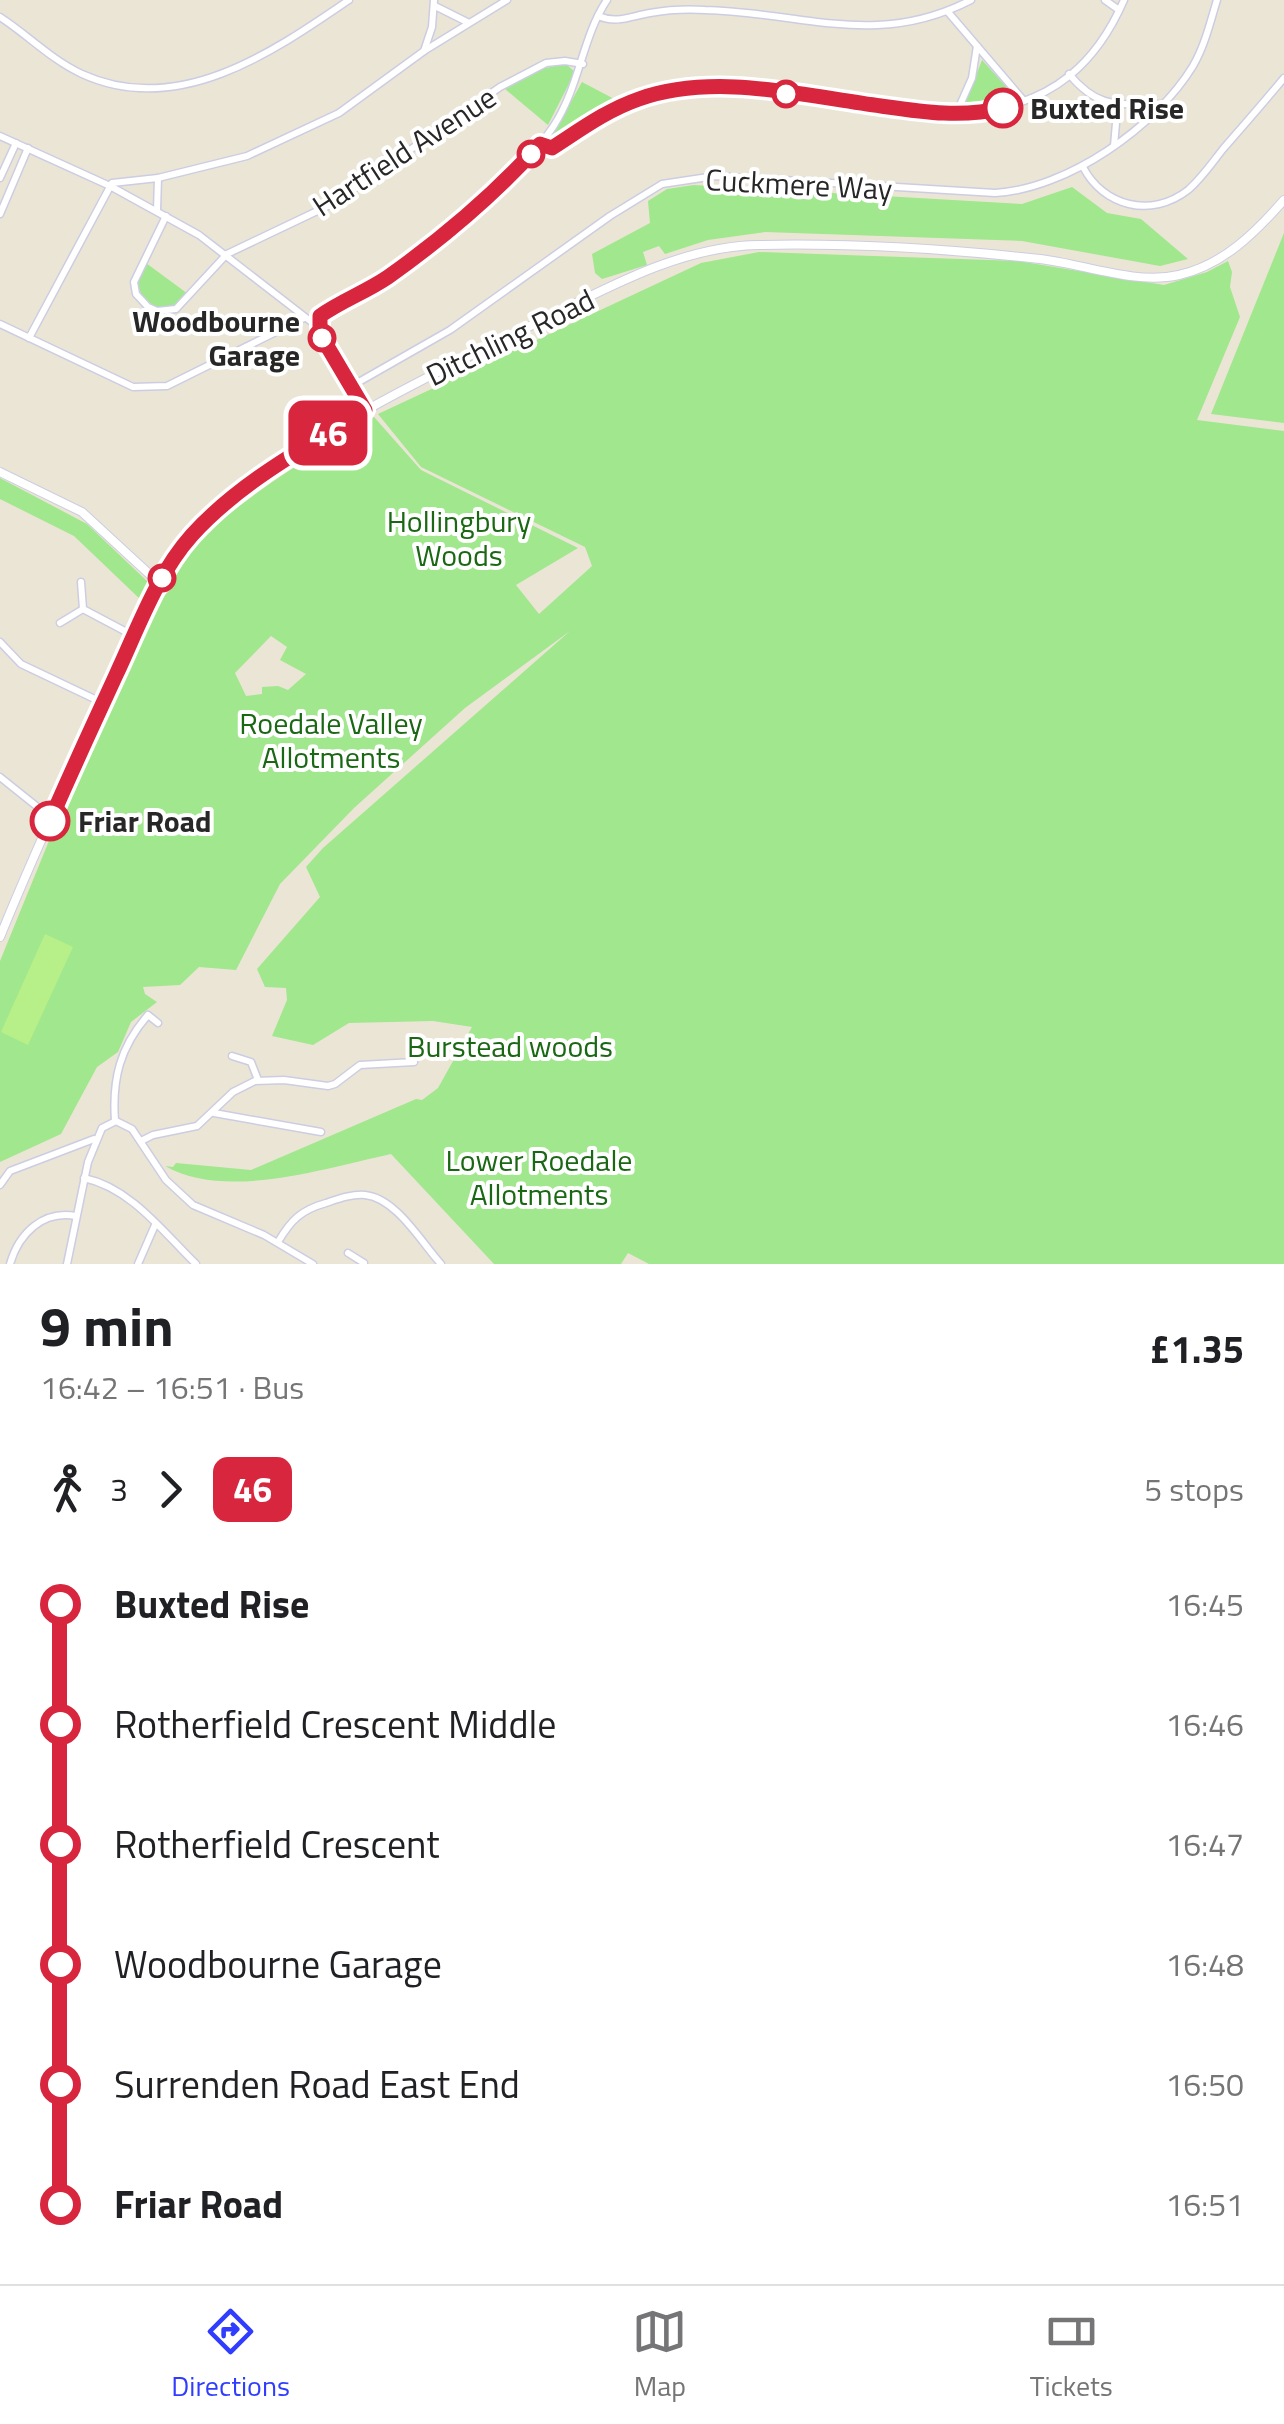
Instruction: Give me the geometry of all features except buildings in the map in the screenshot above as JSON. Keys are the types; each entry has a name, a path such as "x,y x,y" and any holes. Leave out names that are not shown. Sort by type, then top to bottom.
{"street":[{"path":"0,17 38,48 86,76 126,86 182,86 277,49 349,0"},
{"path":"29,338 110,186 247,156 340,113 424,50 507,0"},
{"path":"318,327 324,314 384,280 437,240 540,144 567,103 598,16 608,0"},
{"path":"598,16 610,21 652,12 702,9 866,27 906,24 948,12 970,0"},
{"path":"1105,0 1119,10"},
{"path":"540,144 552,148 622,106 688,88 763,91 956,114 988,112 1024,101 1068,74 1098,42 1124,0"},
{"name":"Cuckmere Way","path":"350,387 450,330 610,216 662,184 714,176 995,193 1028,188 1083,167 1114,146 1161,104 1191,69 1217,0"},
{"path":"424,50 435,3 468,22"},
{"path":"948,12 1024,101"},
{"path":"0,28 9,23"},
{"path":"956,114 972,78 977,45"},
{"name":"Hartfield Avenue","path":"227,254 334,203 452,119 536,67 565,61 582,64"},
{"path":"1068,74 1087,93 1110,104 1161,104"},
{"path":"1083,167 1100,192 1126,204 1146,206 1173,199 1197,181 1284,78"},
{"path":"1110,104 1116,124 1114,146"},
{"path":"0,136 157,210 227,254 318,327 365,410"},
{"path":"0,178 16,142"},
{"path":"0,214 28,148"},
{"path":"157,210 158,178"},
{"name":"Ditchling Road","path":"0,937 134,636 160,583 193,534 272,468 365,410 604,291 709,250 756,245 987,253 1065,262 1128,275 1171,276 1195,270 1230,252 1284,200"},
{"path":"166,216 134,282 136,294 148,307 157,311 176,309 227,254"},
{"path":"0,324 133,387 152,388 178,381 304,318"},
{"path":"0,472 82,512 160,583"},
{"path":"81,582 84,609"},
{"path":"60,624 84,609"},
{"path":"84,609 134,636"},
{"path":"1,640 21,664 103,702"},
{"path":"0,777 53,815"},
{"path":"114,1122 114,1084 122,1054 148,1015 158,1024"},
{"path":"232,1056 251,1062 258,1080"},
{"path":"141,1141 158,1133 187,1130 214,1112 233,1092 258,1080 328,1086 360,1065 414,1062"},
{"path":"214,1112 320,1132"},
{"path":"67,1264 95,1139 102,1128 114,1122 129,1126 166,1180 193,1205 278,1242 313,1264"},
{"path":"0,1185 10,1171 95,1139"},
{"path":"84,1178 114,1188 196,1264"},
{"path":"278,1242 302,1211 364,1195 388,1204 441,1264"},
{"path":"10,1264 20,1242 38,1223 57,1214 76,1216"},
{"path":"138,1264 155,1225"},
{"path":"352,1258 364,1263"}],"green space":[{"path":"982,60 1012,93 1012,98 968,110 965,104"},
{"path":"566,64 575,72 548,125 505,89 540,69"},
{"path":"582,82 618,101 549,144 549,141"},
{"path":"694,185 1022,204 1072,187 1107,213 1141,219 1188,259 1160,266 1022,241 765,232 708,240 665,254 659,246 643,252 647,265 602,279 595,273 592,254 650,223 648,201 667,189"},
{"path":"1284,233 1284,423 1211,414"},
{"path":"759,252 1018,261 1164,285 1228,261 1232,272 1230,287 1240,317 1197,420 1284,431 1284,1264 649,1264 628,1253 621,1264 494,1264 391,1154 307,1173 246,1181 190,1176 165,1166 173,1167 176,1163 251,1170 416,1099 422,1100 438,1088 472,1027 433,1021 349,1023 313,1045 272,1036 287,1000 286,988 265,987 257,969 320,897 306,867 323,848 570,631 465,708 354,808 280,884 236,970 199,967 180,985 143,987 145,994 157,1002 131,1022 118,1052 97,1067 61,1134 0,1162 0,961 120,678 161,599 174,586 176,571 187,553 264,488 374,417 421,470 578,548 516,585 539,614 592,566 585,547 421,467 378,414 701,263","holes":["271,636 287,647 280,660 306,674 288,690 262,687 262,694 246,696 235,673"]},
{"path":"146,263 188,294 173,307 157,308 142,297 137,282"},
{"path":"0,478 87,524 149,583 141,600 74,536 0,499"},
{"path":"45,934 73,947 28,1045 1,1032"}],"bus line":[{"name":"46","path":"50,821 171,562 193,534 272,468 365,410 320,334 320,316 384,280 424,250 488,196 540,144 552,148 622,106 688,88 763,91 956,114 1003,108"}],"place":[{"name":"Buxted Rise","path":"1003,108"},
{"name":"Woodbourne Garage","path":"322,338"},
{"name":"Friar Road","path":"50,821"}],"park label":[{"name":"Hollingbury Woods","path":"459,538"},
{"name":"Roedale Valley Allotments","path":"331,740"},
{"name":"Burstead woods","path":"510,1046"},
{"name":"Lower Roedale Allotments","path":"539,1177"}]}
